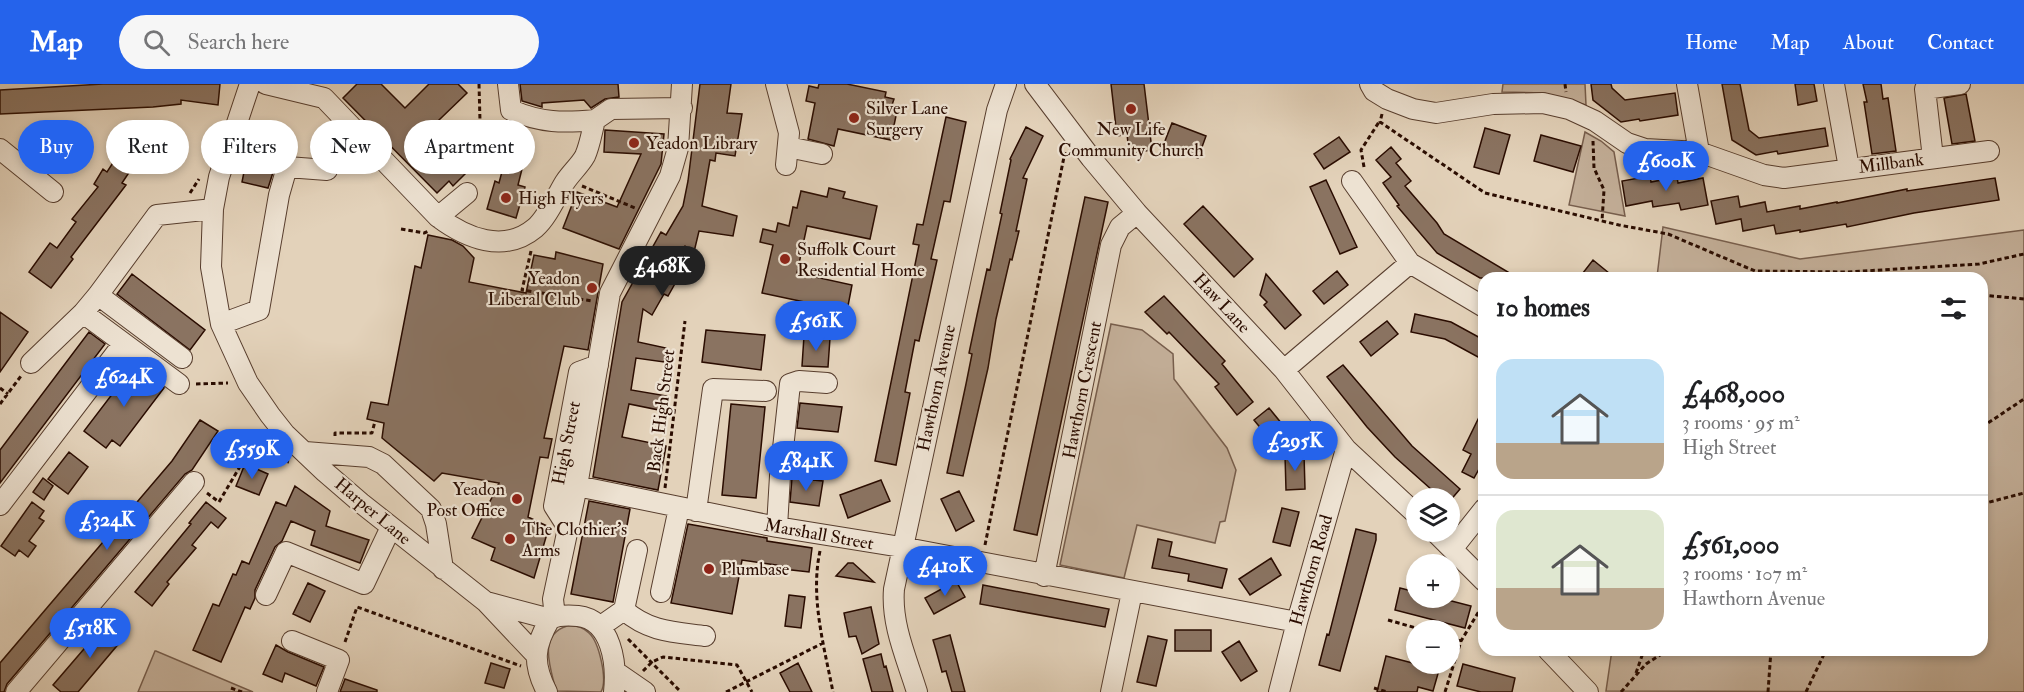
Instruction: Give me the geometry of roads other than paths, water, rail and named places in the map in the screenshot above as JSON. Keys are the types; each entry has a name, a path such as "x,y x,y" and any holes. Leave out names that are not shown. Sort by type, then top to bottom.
{"street":[{"name":"Harper Lane","path":"250,84 219,177 213,209 211,267 221,324 248,383 270,415 305,453 361,503 486,602 538,678"},
{"path":"266,84 308,89 324,98 438,217 459,232 483,240 515,240 536,227 566,180 585,156 595,120"},
{"path":"508,84 511,110 528,117 560,123 595,120 611,109 682,108"},
{"name":"High Street","path":"538,678 540,635 552,618 553,599 577,486 610,292 670,176 682,108 682,84"},
{"path":"776,84 789,133 787,156 822,154"},
{"name":"Hawthorn Avenue","path":"917,692 893,606 901,548 997,110 1006,84"},
{"name":"Haw Lane","path":"1035,84 1068,129 1137,213 1284,370 1346,449 1406,505"},
{"name":"Millbank","path":"1370,84 1374,91 1387,99 1413,109 1436,113 1493,105 1543,103 1569,109 1595,121 1627,143 1646,149 1699,152 1764,175 1784,178 1989,152"},
{"path":"1687,84 1699,152"},
{"name":"Millbank","path":"1834,84 1849,168"},
{"name":"Millbank","path":"1933,158 1925,89 1960,84"},
{"path":"0,149 53,192"},
{"path":"221,324 259,310 279,195 287,167 310,169"},
{"path":"1357,188 1410,263 1478,303"},
{"path":"438,217 467,193"},
{"path":"31,363 98,295 157,215 213,209"},
{"name":"Hawthorn Crescent","path":"1044,576 1111,245 1120,227 1137,213"},
{"path":"1284,370 1410,263"},
{"path":"98,295 182,358"},
{"path":"82,313 179,384"},
{"path":"0,505 123,344"},
{"name":"High Street","path":"568,528 554,506 579,372 598,365"},
{"path":"777,527 790,384 799,381 826,383"},
{"path":"661,592 680,508 712,389 766,391"},
{"name":"Hawthorn Road","path":"1279,692 1346,449"},
{"path":"305,453 369,457 382,464 431,509 436,524 443,569"},
{"path":"16,692 194,482"},
{"name":"Marshall Street","path":"577,486 777,527 1297,622"},
{"path":"1453,548 1478,517"},
{"path":"266,595 286,552 364,585 391,527"},
{"path":"1446,542 1478,575"},
{"path":"637,550 611,619 609,642 615,682 641,689"},
{"path":"1111,692 1132,592"},
{"name":"Harper Lane","path":"486,602 552,618"},
{"path":"552,618 571,615 635,620 651,628 705,636"},
{"path":"292,641 339,660 327,692"},
{"path":"1554,656 1588,692"}],"place":[{"name":"New Life Community Church","path":"1131,109"},
{"name":"Silver Lane Surgery","path":"854,118"},
{"name":"Yeadon Library","path":"634,143"},
{"name":"High Flyers","path":"506,198"},
{"name":"Suffolk Court Residential Home","path":"785,259"},
{"name":"Yeadon Liberal Club","path":"592,288"},
{"name":"Yeadon Post Office","path":"517,499"},
{"name":"The Clothier's Arms","path":"510,539"},
{"name":"Plumbase","path":"709,569"}]}
